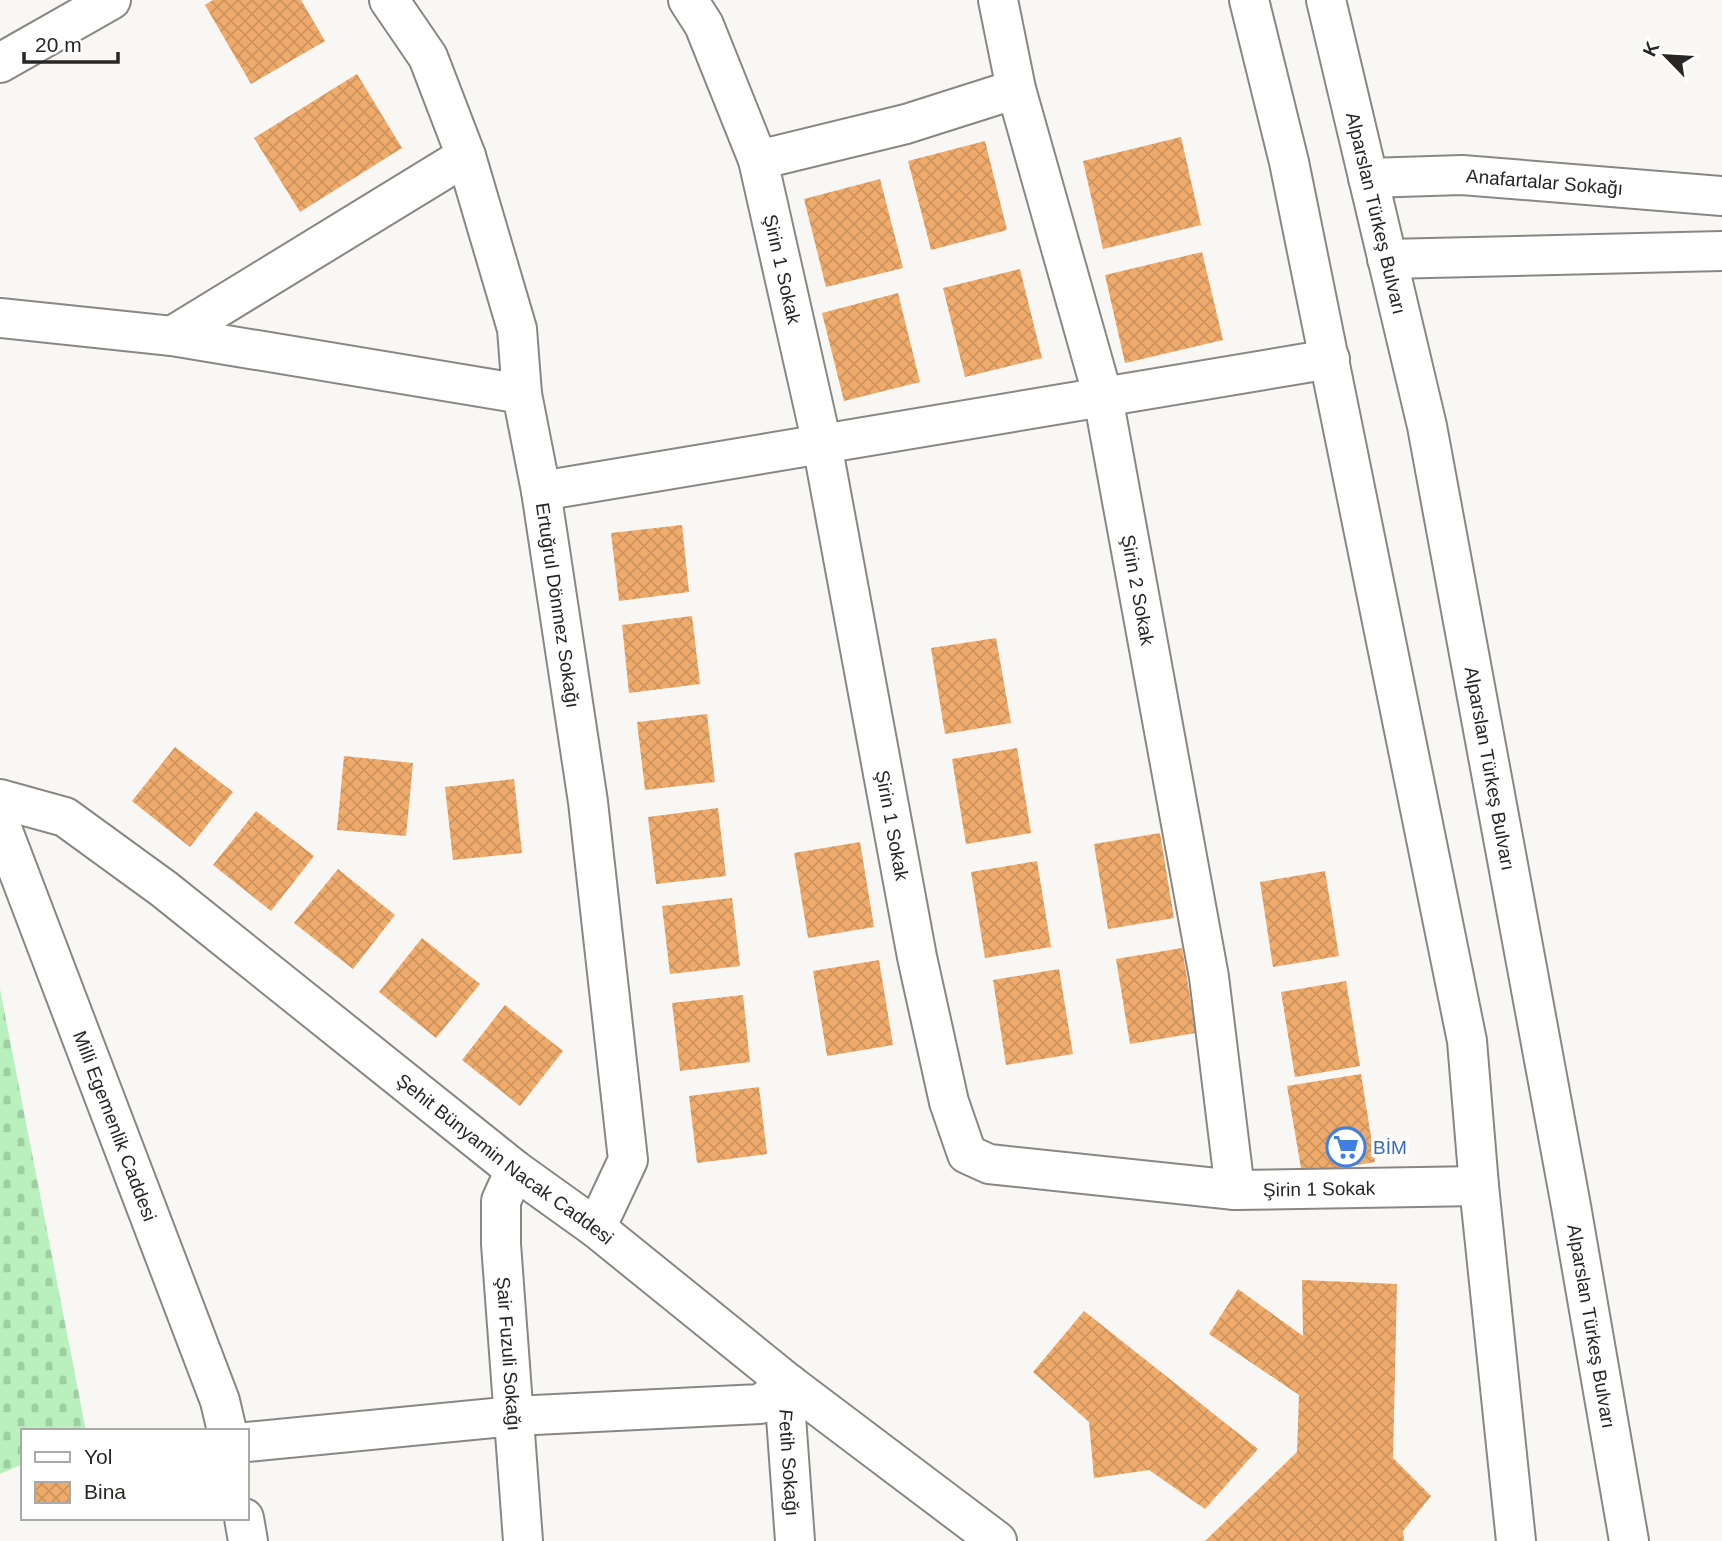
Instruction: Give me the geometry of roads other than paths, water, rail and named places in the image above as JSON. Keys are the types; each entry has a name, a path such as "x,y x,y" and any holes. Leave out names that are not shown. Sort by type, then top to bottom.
{"main road":[{"path":"0,63 111,0"},
{"name":"Şirin 1 Sokak","path":"688,0 704,25 758,160 822,444 917,957 948,1102 967,1154 989,1164 1236,1190 1479,1186"},
{"name":"Şirin 2 Sokak","path":"998,0 1016,89 1102,397 1209,977 1236,1190"},
{"path":"1249,0 1289,162 1467,1041 1479,1186 1516,1541"},
{"name":"Alparslan Türkeş Bulvarı","path":"1326,0 1429,440 1569,1192 1629,1541"},
{"name":"Ertuğrul Dönmez Sokağı","path":"395,2 428,57 466,156 517,329 522,394 541,491 587,802 628,1160 596,1228"},
{"path":"758,160 906,124 1016,89"},
{"path":"172,336 466,156"},
{"name":"Anafartalar Sokağı","path":"1368,178 1462,175 1722,196"},
{"path":"1387,259 1722,251"},
{"path":"0,317 172,336 522,394"},
{"path":"541,491 1330,359"},
{"name":"Şehit Bünyamin Nacak Caddesi","path":"0,799 65,817 164,889 515,1170 596,1228 789,1384 997,1541"},
{"name":"Milli Egemenlik Caddesi","path":"0,823 220,1401 227,1429"},
{"name":"Şair Fuzuli Sokağı","path":"515,1170 501,1201 501,1244 523,1541"},
{"path":"248,1442 514,1416 760,1404 789,1384"},
{"name":"Fetih Sokağı","path":"789,1384 786,1417 794,1541"},
{"path":"244,1520 248,1541"}],"place":[{"name":"BİM","path":"1346,1147"}]}
